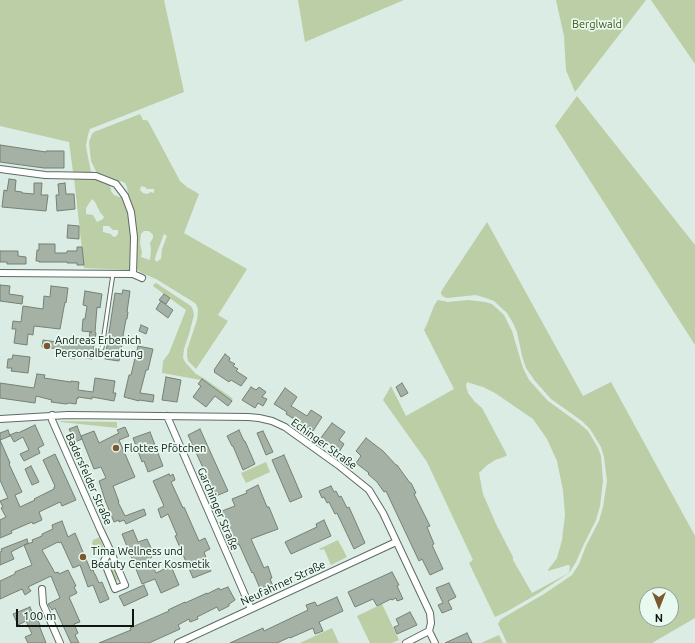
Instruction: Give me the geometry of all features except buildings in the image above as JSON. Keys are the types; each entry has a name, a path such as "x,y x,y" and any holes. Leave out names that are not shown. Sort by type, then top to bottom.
{"street":[{"path":"0,169 45,175 96,176 116,184 125,196 131,212 134,237 134,274"},
{"path":"0,273 134,274 142,278"},
{"name":"Echinger Straße","path":"0,419 52,415 248,416 260,418 285,427 334,462 368,490 383,513 430,614 431,622 429,631 435,643"},
{"name":"Badersfelder Straße","path":"52,415 52,420 110,550 125,585 116,589 104,561 110,550"},
{"name":"Garchinger Straße","path":"168,416 251,609"},
{"name":"Neufahrner Straße","path":"178,643 396,542"},
{"path":"42,589 43,604 60,643"},
{"path":"406,643 429,631"}],"lane":[{"path":"102,348 113,274"}],"green space":[{"path":"0,0 164,0 184,92 90,129 86,145 91,172 73,172 69,142 0,126"},
{"path":"298,0 404,0 305,42"},
{"name":"Berglwald","path":"556,0 646,0 575,92 566,70 564,36"},
{"path":"651,0 695,0 695,64"},
{"path":"577,96 695,245 695,345 555,126"},
{"path":"140,114 143,120 148,121 180,181 199,194 184,233 247,269 218,315 228,321 196,369 188,361 187,350 197,320 197,306 195,303 156,279 135,268 127,187 125,183 121,181 117,182 107,176 97,173 91,161 89,142 94,132","holes":["141,186 147,189 154,189 154,193 143,193 140,190","144,231 149,231 153,235 150,243 150,260 141,257 141,234","164,234 167,236 162,249 161,259 156,262 156,255"]},
{"path":"74,178 103,180 110,185 111,191 114,195 123,197 129,212 132,236 131,266 129,270 84,268","holes":["92,199 104,217 97,222 93,215 86,214 86,208","103,226 109,226 113,230 118,230 118,234 115,237 111,234 103,232"]},
{"path":"487,222 583,396 611,382 695,536 695,618 652,643 507,643 498,624 501,619 544,594 572,575 579,564 586,546 599,521 603,507 607,481 604,457 601,447 590,429 582,421 551,399 526,368 517,332 507,313 494,301 486,298 476,295 447,298 441,294"},
{"path":"156,283 191,306 193,310 194,315 184,349 183,358 185,362 196,374 232,398 233,401 202,379 162,373 163,361 169,353 186,310 153,286"},
{"path":"438,300 448,302 468,300 485,302 492,304 504,315 512,331 523,368 529,380 548,401 588,431 601,456 603,481 600,506 596,520 576,562 569,573 539,593 495,617 469,563 473,560 427,462 383,400 391,386 406,416 454,389 424,330","holes":["467,382 495,393 533,419 547,439 557,461 563,490 565,515 562,540 557,558 548,571 568,565 570,566 569,573 532,593 513,560 513,557 483,494 479,473 495,460 507,455 482,408 468,393 466,386"]},
{"path":"61,422 117,422 117,428"},
{"path":"266,462 270,472 246,483 241,473"},
{"path":"100,537 104,551 97,555 92,543 93,540"},
{"path":"338,540 347,557 331,565 324,549 319,549"},
{"path":"111,561 119,580 115,581 107,562"},
{"path":"382,604 399,640 392,643 370,643 357,616"},
{"path":"332,628 339,643 300,643"},
{"path":"499,635 503,643 481,643"}],"place":[{"name":"Andreas Erbenich Personalberatung","path":"47,346"},
{"name":"Flottes Pfötchen","path":"116,448"},
{"name":"Tima Wellness und Beauty Center Kosmetik","path":"83,557"}]}
